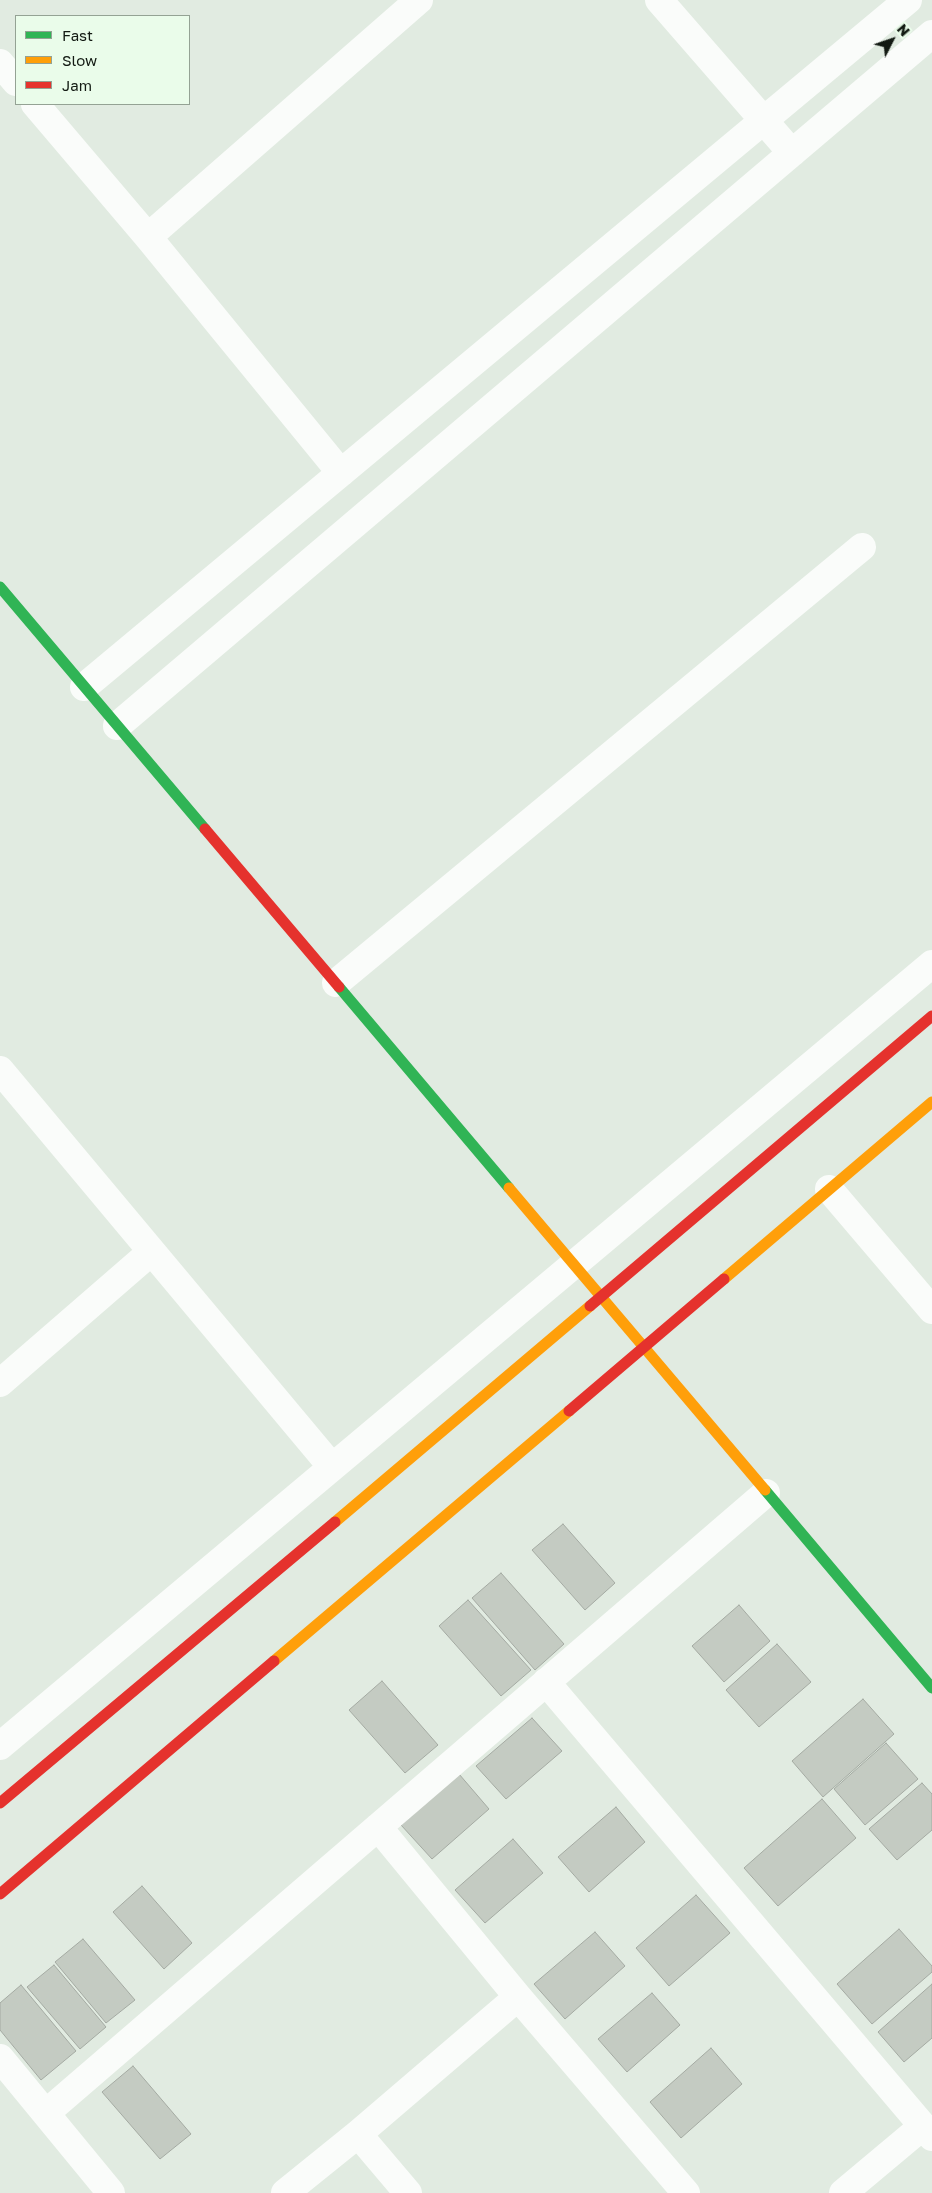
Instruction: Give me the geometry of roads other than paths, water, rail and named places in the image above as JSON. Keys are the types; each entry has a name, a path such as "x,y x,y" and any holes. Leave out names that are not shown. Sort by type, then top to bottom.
{"street":[{"path":"148,237 419,0"},
{"path":"659,0 792,153"},
{"path":"84,687 908,0"},
{"path":"117,726 932,34"},
{"path":"0,63 15,81"},
{"path":"36,105 148,237 341,473"},
{"path":"336,983 862,547"},
{"path":"0,587 932,1688"},
{"path":"0,1746 932,964"},
{"path":"0,1803 175,1658 932,1016"},
{"path":"0,1070 332,1467"},
{"path":"0,1894 932,1102"},
{"path":"830,1189 932,1310"},
{"path":"0,1383 151,1252"},
{"path":"46,2113 766,1493"},
{"path":"546,1682 928,2131 843,2193"},
{"path":"378,1828 518,1998 686,2193"},
{"path":"285,2193 358,2134 518,1998"},
{"path":"0,2058 111,2193"},
{"path":"358,2134 408,2193"}]}
